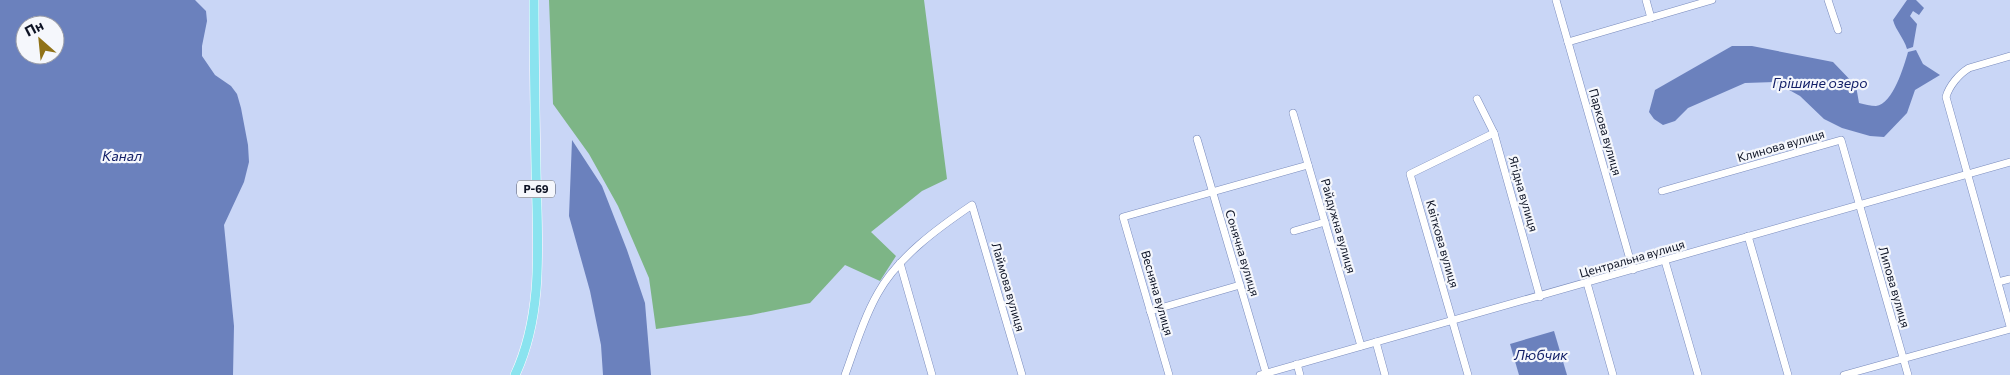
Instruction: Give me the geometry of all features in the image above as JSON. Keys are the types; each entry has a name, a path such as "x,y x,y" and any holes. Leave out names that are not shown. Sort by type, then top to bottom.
{"main road":[{"name":"Р-69","path":"515,375 533,320 536,296 534,0"}],"street":[{"name":"Паркова вулиця","path":"1556,0 1633,270"},
{"path":"1646,0 1651,18"},
{"path":"1568,42 1712,0"},
{"path":"1828,0 1838,30"},
{"path":"1844,375 2010,328 1946,98 1948,91 1963,71 2010,56"},
{"name":"Ягідна вулиця","path":"1477,99 1494,133 1540,297"},
{"name":"Райдужна вулиця","path":"1292,113 1361,346"},
{"name":"Квіткова вулиця","path":"1468,375 1410,174 1494,133"},
{"name":"Сонячна вулиця","path":"1197,139 1240,285 1263,374"},
{"name":"Клинова вулиця","path":"1662,191 1841,140 1859,205"},
{"name":"Центральна вулиця","path":"1263,374 1540,297 2010,162"},
{"path":"1213,192 1308,165"},
{"name":"Весняна вулиця","path":"1169,375 1123,217 1213,192"},
{"name":"Лаймова вулиця","path":"900,263 935,232 972,205 1022,375"},
{"name":"Липова вулиця","path":"1859,205 1908,375"},
{"path":"1294,231 1325,222"},
{"path":"1748,236 1788,375"},
{"path":"1665,261 1698,375"},
{"path":"845,375 869,311 878,293 900,263"},
{"path":"900,263 932,375"},
{"path":"1998,282 2010,279"},
{"path":"1587,283 1614,375"},
{"path":"1150,311 1240,285"},
{"path":"1376,342 1385,375"},
{"path":"1297,364 1300,375"}],"green space":[{"path":"549,0 924,0 947,179 922,191 871,232 896,256 880,281 845,265 810,303 751,315 656,329 649,278 618,206 589,154 553,104"}],"water":[{"name":"Канал","path":"0,0 195,0 206,11 207,21 202,56 215,75 231,86 237,94 248,145 249,162 244,182 224,225 234,326 233,375 0,375"},
{"path":"1907,0 1916,0 1924,8 1919,15 1913,11 1910,16 1917,24 1913,47 1907,49 1893,20"},
{"name":"Грішине озеро","path":"1732,46 1752,46 1833,62 1856,86 1859,103 1872,106 1882,104 1893,92 1901,75 1908,52 1916,50 1923,64 1940,75 1915,90 1907,113 1884,137 1870,136 1842,128 1824,119 1800,96 1775,82 1745,83 1688,108 1675,121 1663,125 1654,119 1649,112 1655,90"},
{"path":"572,140 602,186 645,303 651,375 603,375 601,345 590,291 569,216"},
{"name":"Любчик","path":"1554,331 1567,375 1519,375 1510,344"}]}
